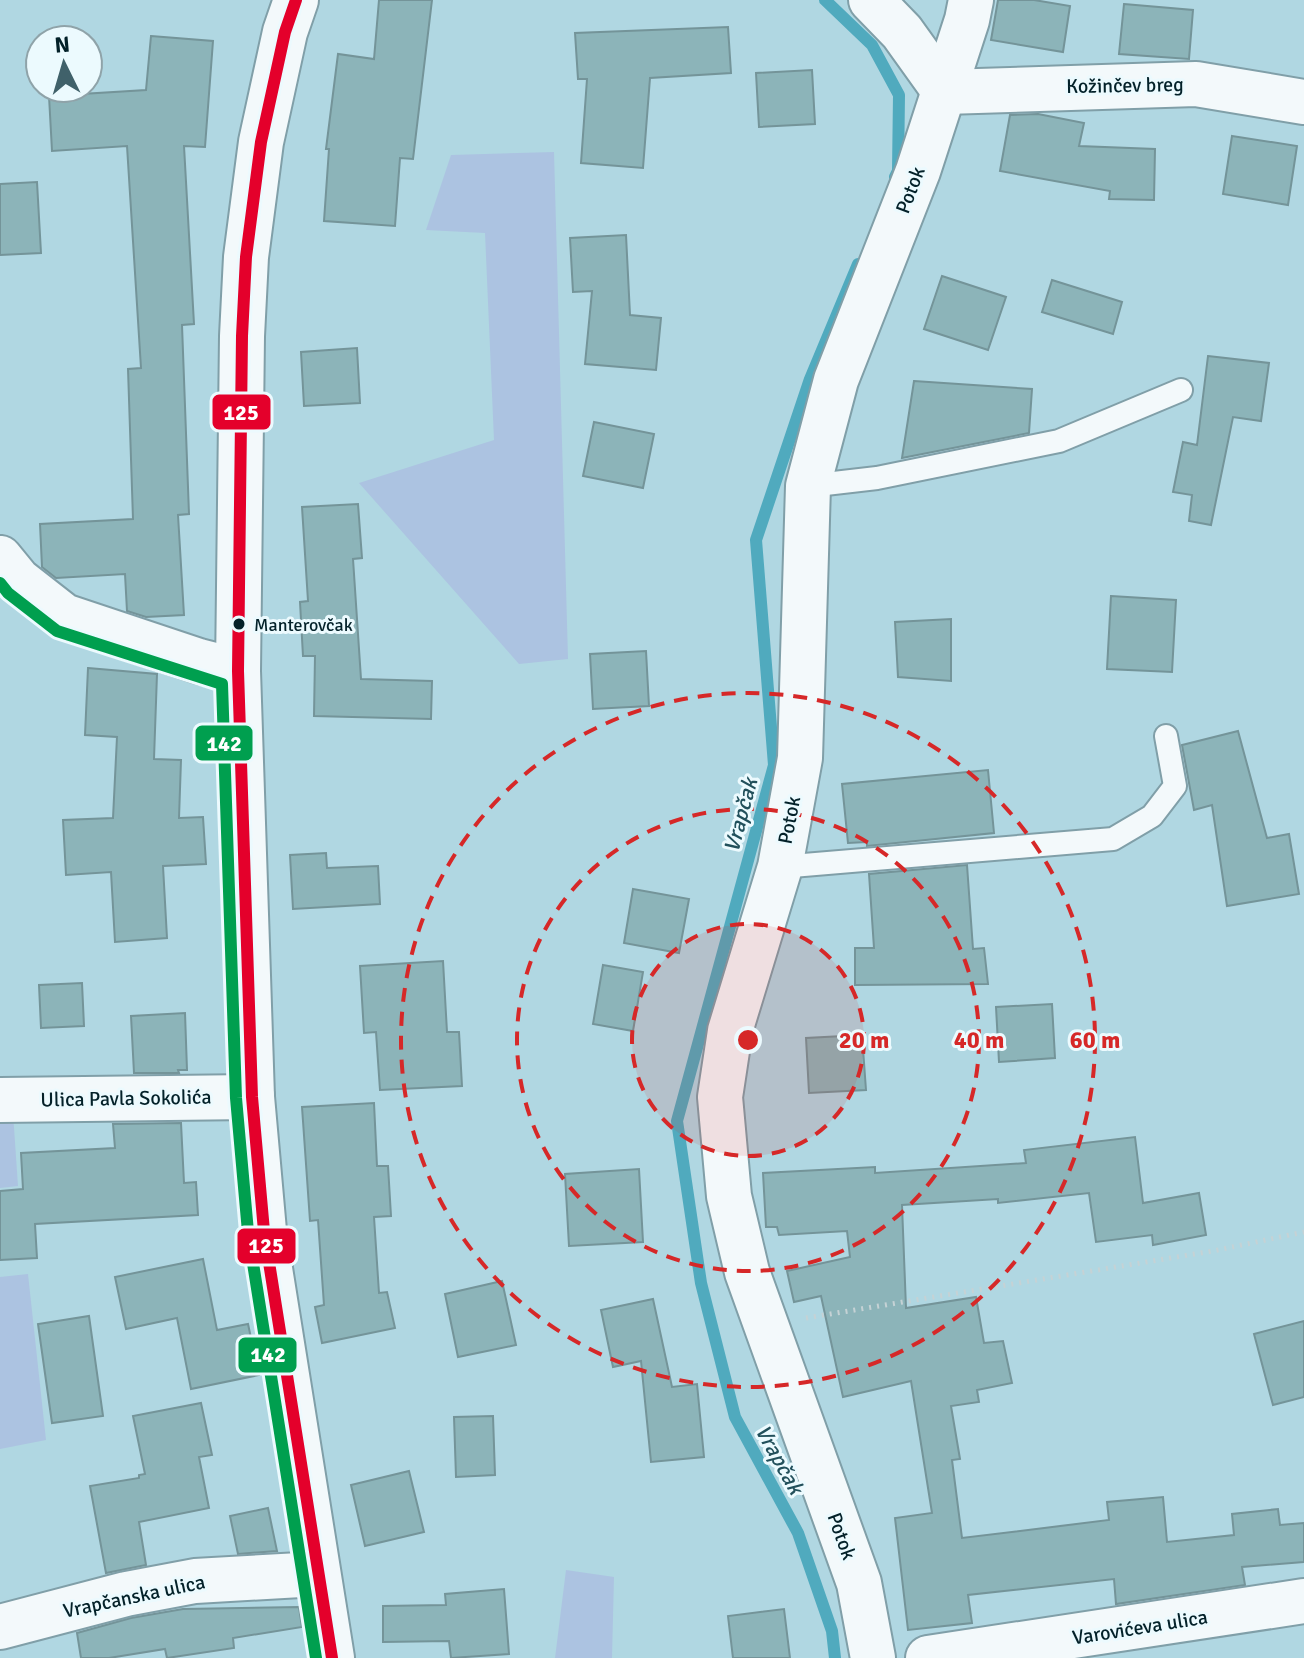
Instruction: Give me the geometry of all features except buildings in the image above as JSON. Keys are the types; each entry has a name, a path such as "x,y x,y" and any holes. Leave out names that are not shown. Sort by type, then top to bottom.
{"street":[{"path":"296,0 285,32 264,128 246,257 238,671 252,1097 264,1231 332,1658"},
{"path":"871,0 902,32 945,92"},
{"name":"Potok","path":"873,1658 859,1583 747,1272 729,1196 720,1097 730,1031 780,867 800,758 808,486 836,380 918,171 945,92 971,0"},
{"name":"Kožinčev breg","path":"945,92 1196,84 1304,102"},
{"path":"0,558 18,580 64,616"},
{"path":"0,591 64,616 238,671"},
{"name":"Ulica Pavla Sokolića","path":"0,1100 252,1097"},
{"name":"Vrapčanska ulica","path":"0,1627 126,1594 195,1581 318,1574"},
{"name":"Varovićeva ulica","path":"928,1658 1304,1601"}],"lane":[{"path":"808,486 877,478 1059,441 1181,390"},
{"path":"780,867 1113,839 1152,816 1175,786 1166,736"}],"path":[{"path":"765,1324 1213,1251 1304,1232"}],"shaded area":[{"path":"554,152 568,659 519,664 359,483 494,440 485,233 426,230 451,155"},
{"path":"0,1112 13,1113 18,1186 0,1188"},
{"path":"28,1274 46,1440 0,1449 0,1277"},
{"path":"566,1570 614,1577 612,1658 555,1658"}],"waterway":[{"name":"Vrapčak","path":"825,0 872,45 899,95 898,171 895,177"},
{"name":"Vrapčak","path":"835,1658 832,1631 798,1533 735,1417 701,1283 677,1121 774,765 756,540 810,379 858,264"}],"transit line":[{"name":"125","path":"296,0 285,32 261,142 246,257 242,336 238,671 252,1097 264,1231 332,1658"},
{"name":"142","path":"0,583 8,593 57,631 222,684 236,1098 248,1232 316,1658"}],"place":[{"name":"Manterovčak","path":"239,624"}]}
